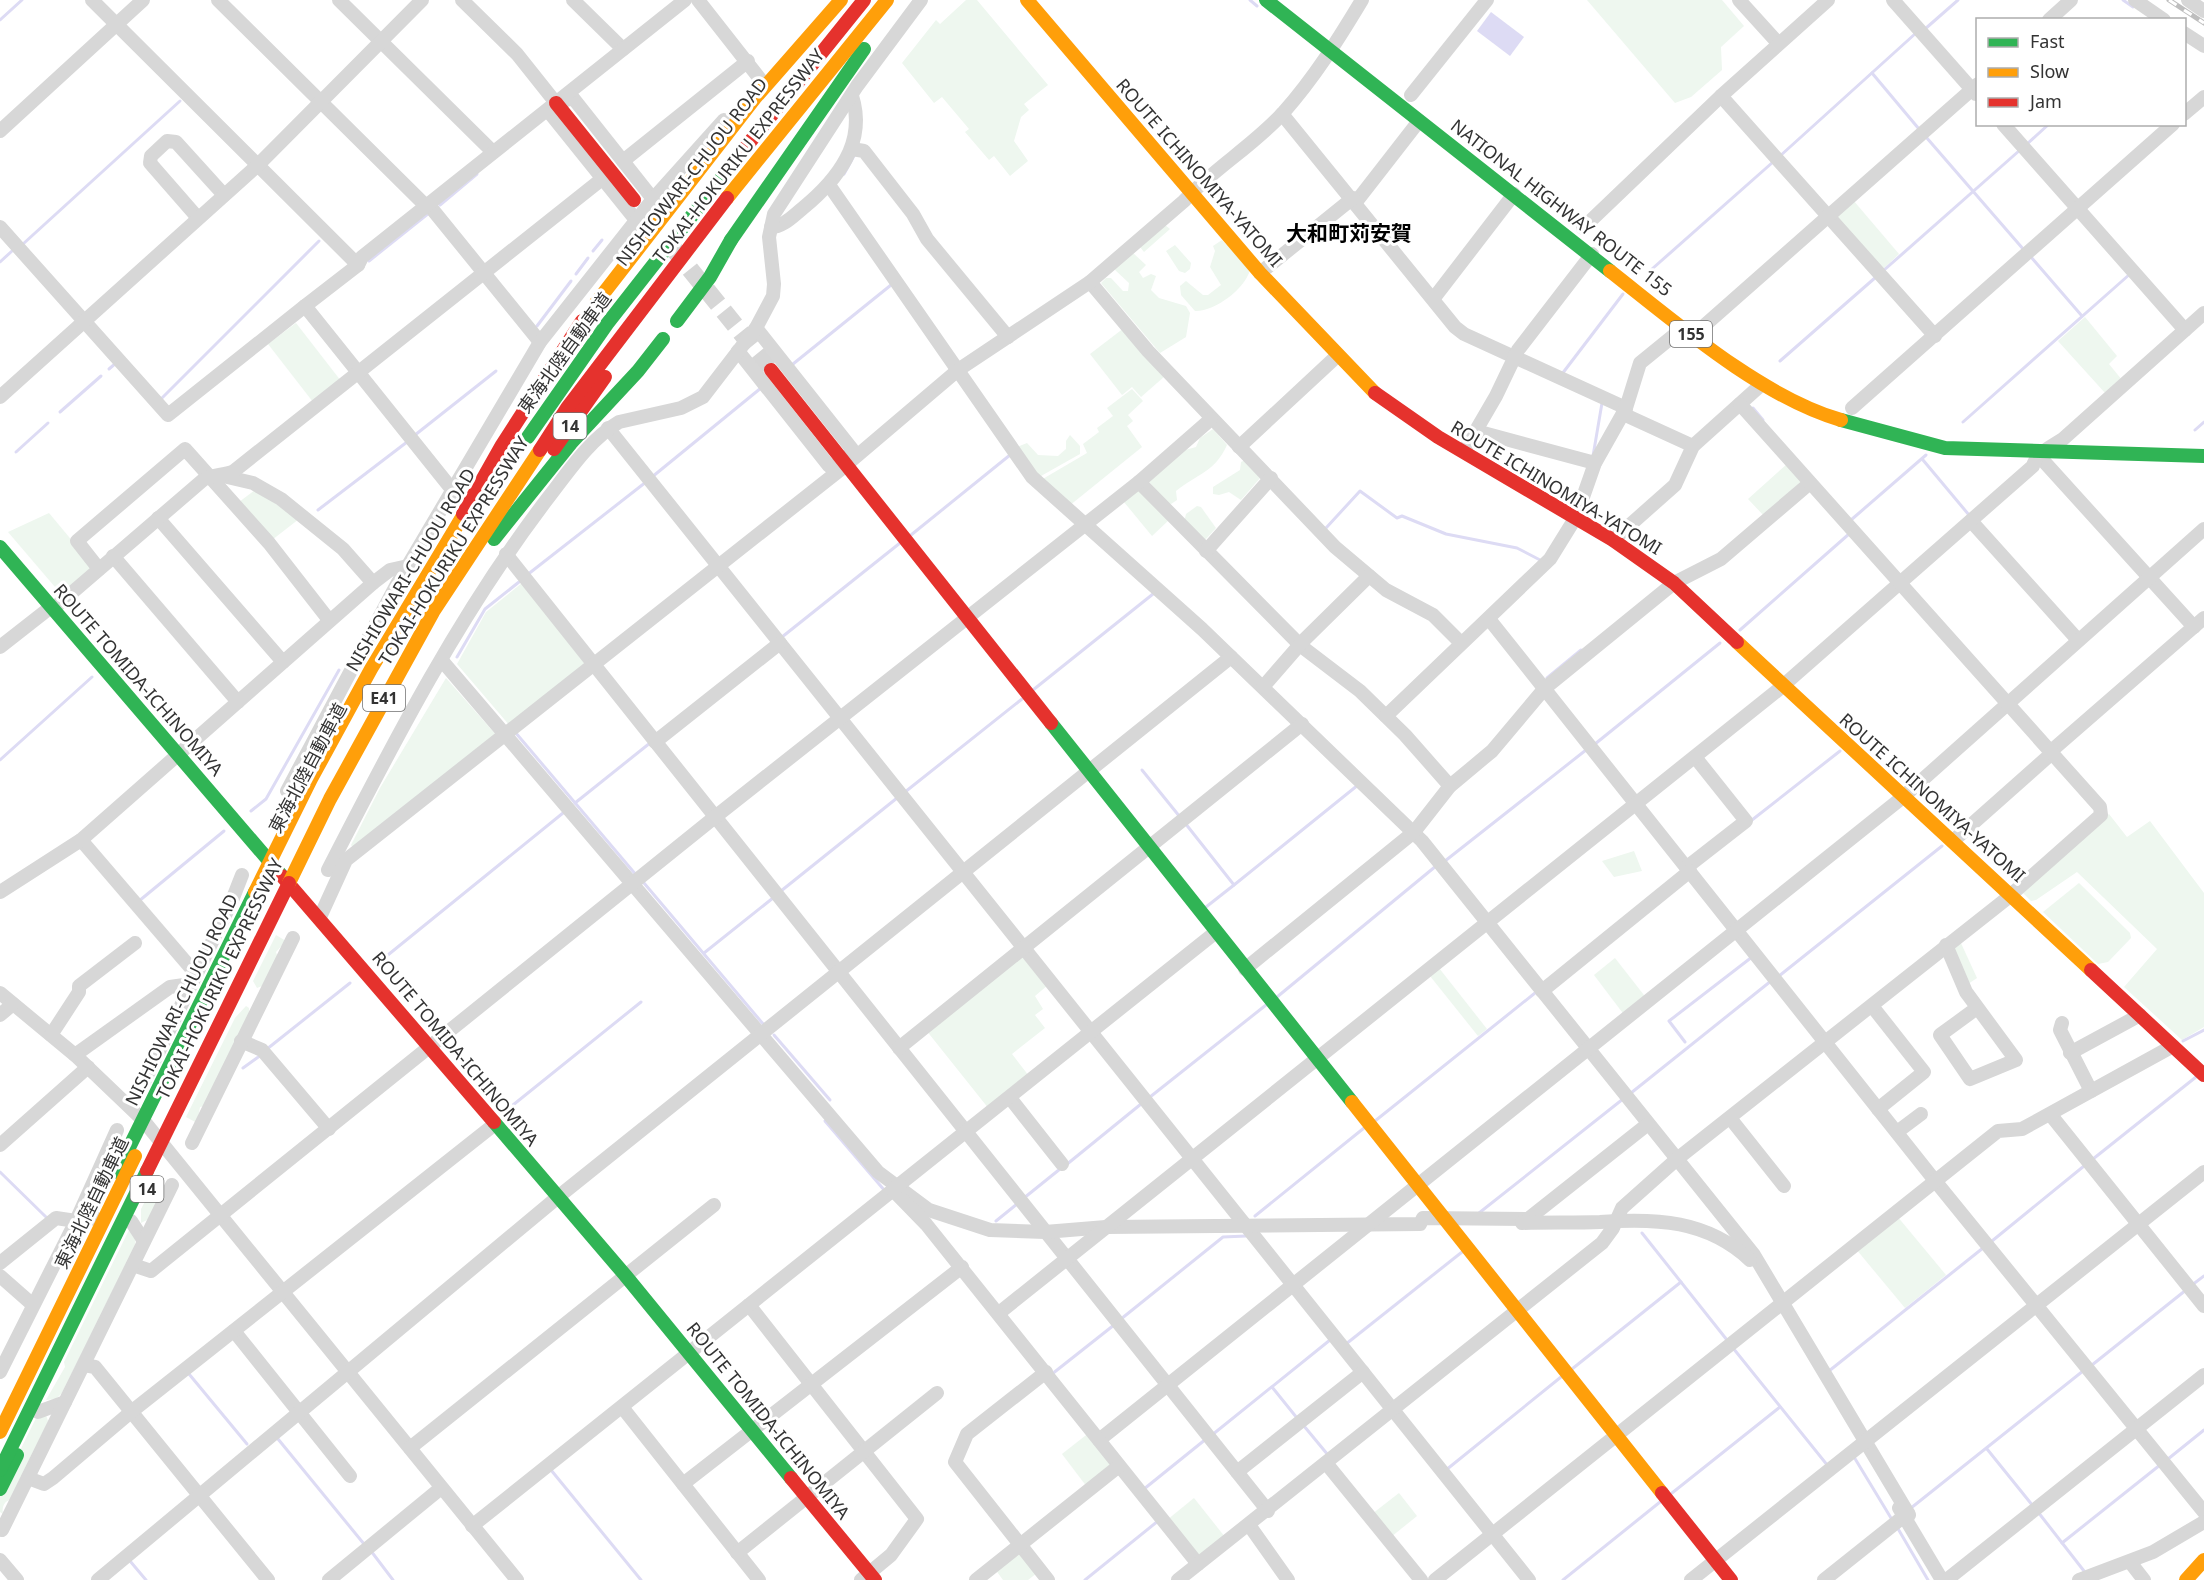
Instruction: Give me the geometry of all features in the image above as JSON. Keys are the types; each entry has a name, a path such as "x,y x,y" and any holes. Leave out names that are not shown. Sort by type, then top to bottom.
{"main road":[{"path":"596,303 678,195 783,65 841,0"},
{"name":"NISHIOWARI-CHUOU ROAD","path":"0,1412 311,779 371,669 463,514 674,220 852,0"},
{"name":"東海北陸自動車道","path":"522,446 554,397 661,253 864,0"},
{"name":"TOKAI-HOKURIKU EXPRESSWAY","path":"0,1470 330,798 434,612 567,408 728,196 886,0"},
{"path":"677,321 705,284 731,240 898,0"},
{"name":"14","path":"0,1489 295,889 364,756 441,621 609,371 756,176 898,0"},
{"name":"ROUTE ICHINOMIYA-YATOMI","path":"1027,0 1260,273 1337,356 1394,407 1515,483 1613,540 1674,583 2204,1075"},
{"name":"NATIONAL HIGHWAY ROUTE 155","path":"1266,0 1592,254 1683,328 1762,384 1834,418 1945,448 2041,454 2204,456"},
{"path":"556,103 634,200"},
{"path":"463,514 502,445 582,321"},
{"path":"494,539 571,443 638,371 663,339"},
{"path":"771,370 1731,1580"},
{"path":"1847,406 1928,429"},
{"path":"1968,434 2063,439 2151,440"},
{"path":"2171,441 2204,442"},
{"name":"東海北陸自動車道","path":"0,1432 335,753 414,613 496,485"},
{"name":"ROUTE TOMIDA-ICHINOMIYA","path":"0,547 177,756 320,917 625,1275 806,1496 868,1578"},
{"path":"2186,1580 2204,1560"}],"street":[{"path":"92,0 358,266"},
{"path":"0,131 143,0"},
{"path":"219,0 427,205 540,342"},
{"path":"339,0 494,153"},
{"path":"0,397 258,165 422,0"},
{"path":"462,0 517,54 556,103"},
{"path":"573,0 623,50"},
{"path":"0,227 168,415 358,266 362,257 685,0"},
{"path":"699,0 760,79"},
{"path":"287,791 408,566 454,492 491,422 540,342 653,199 827,0"},
{"path":"328,870 342,856 504,736 717,564 845,466 958,370 1090,282 1282,114 1332,51 1362,0"},
{"path":"1411,95 1487,0"},
{"path":"1739,0 1778,44"},
{"path":"1583,228 1721,96 1828,0"},
{"path":"1705,326 1976,89 1893,0"},
{"path":"2051,18 2071,0"},
{"path":"2135,0 2161,18"},
{"path":"2188,0 2204,11"},
{"path":"320,917 342,856 380,768 428,678 506,554 597,437 619,422 692,404 703,397 756,328 773,296 774,284 769,237 779,206 915,2"},
{"path":"2186,34 2204,46"},
{"path":"623,161 748,61"},
{"path":"771,227 778,227 785,222 829,185 852,149 857,123 852,96"},
{"path":"1721,96 1935,336"},
{"path":"2186,112 2204,97"},
{"path":"636,220 550,113 556,103 573,98 653,199"},
{"path":"1282,114 1434,298 1455,327 1464,334 1515,356 1693,446"},
{"path":"1260,273 1354,200 1419,121"},
{"path":"2005,126 2185,330"},
{"path":"1847,406 1935,336 2171,126"},
{"path":"198,218 150,163 150,156 167,141 176,142 224,195"},
{"path":"852,149 864,151 913,214 927,239 1008,337"},
{"path":"0,646 52,608 158,518 216,476 234,471 602,179"},
{"path":"829,185 1032,477 1231,657 1414,832 1754,1255 1863,1443 1947,1579 2204,1376"},
{"path":"1434,298 1514,194"},
{"path":"1464,451 1515,356 1592,254"},
{"path":"1090,282 1136,337 1211,419 1271,478 1335,547 1386,590 1433,615 1461,643"},
{"path":"305,306 454,492"},
{"path":"999,1313 1783,686 2033,466 2041,454 2063,439 2204,313"},
{"path":"756,328 852,449 845,466"},
{"path":"1386,716 1550,559 1576,517 1595,463 1624,411 1640,363 1683,328"},
{"path":"738,351 829,466 845,466"},
{"path":"1239,447 1337,356"},
{"path":"1613,540 1674,485 1693,446 1762,384"},
{"path":"1178,1580 1602,1243 1613,1228 1622,1208 1677,1159 2011,894 2101,815 2100,807 1740,404"},
{"path":"133,1265 151,1271 840,718 1139,482 1211,419"},
{"path":"608,428 1529,1580"},
{"path":"1476,431 1595,463"},
{"path":"99,568 77,541 185,448 216,476 329,620"},
{"path":"1953,841 2199,622 2149,578 2041,454"},
{"path":"216,476 252,483 281,499 343,549 373,583"},
{"path":"1206,551 1271,478"},
{"path":"1139,482 1301,646 1360,691 1386,716 1450,786"},
{"path":"1245,969 1414,832 1450,786 1492,750 1545,688 1674,583 1721,559 1810,483"},
{"path":"158,518 283,662"},
{"path":"1971,520 2078,640"},
{"path":"1099,1440 1166,1384 1903,797 2204,529"},
{"path":"506,554 591,664 1268,1510"},
{"path":"113,556 238,702"},
{"path":"0,892 81,840 373,583 390,570 408,566"},
{"path":"1263,687 1303,641 1370,576"},
{"path":"1489,619 1824,1042 2204,1512"},
{"path":"654,742 780,643"},
{"path":"98,1580 558,1197 1231,657"},
{"path":"444,663 847,1138 886,1179 911,1199 929,1210 967,1225 990,1230 1045,1232 1106,1227 1298,1219"},
{"path":"899,1048 1302,724"},
{"path":"306,756 311,779"},
{"path":"364,756 380,768"},
{"path":"1542,991 1746,821 1695,757"},
{"path":"81,840 196,975"},
{"path":"142,1086 231,903 242,875"},
{"path":"472,1526 1216,932"},
{"path":"192,1143 293,938"},
{"path":"51,1035 79,992 79,986 135,944"},
{"path":"1946,945 1966,993 2016,1060 1971,1079 1940,1035 1977,1008"},
{"path":"75,1055 170,987 196,975 213,976"},
{"path":"246,990 261,999"},
{"path":"0,993 75,1055 143,1120 517,1580"},
{"path":"0,1015 13,1004"},
{"path":"1872,1006 1924,1072 1878,1109"},
{"path":"2070,1053 2140,1015"},
{"path":"2062,1023 2060,1030 2091,1091"},
{"path":"241,1041 262,1050 329,1129"},
{"path":"1435,1580 1998,1131 2018,1131 2173,1046"},
{"path":"0,1145 88,1067"},
{"path":"1010,1098 1062,1164"},
{"path":"1897,1132 1921,1114"},
{"path":"2050,1114 2204,1306"},
{"path":"1730,1118 1784,1186"},
{"path":"28,1478 44,1484 131,1412 495,1124"},
{"path":"1447,1220 1528,1219 1648,1124"},
{"path":"0,1372 76,1221 117,1130"},
{"path":"1691,1580 2204,1172"},
{"path":"2,1530 172,1185"},
{"path":"897,1187 1198,1564"},
{"path":"410,1448 714,1205"},
{"path":"0,1263 57,1218 76,1221 95,1218"},
{"path":"1244,1222 1420,1224 1423,1218 1462,1220 1465,1225 1615,1221 1677,1222 1716,1235 1753,1264 1781,1304"},
{"path":"131,1221 144,1241"},
{"path":"683,1484 753,1432 962,1267"},
{"path":"0,1276 33,1305"},
{"path":"749,1305 916,1519 891,1555 868,1578"},
{"path":"234,1330 351,1476"},
{"path":"84,1365 95,1367 268,1580"},
{"path":"1046,1372 967,1434 955,1462 1048,1580"},
{"path":"1237,1472 1362,1372"},
{"path":"737,1553 936,1393"},
{"path":"38,1412 65,1402"},
{"path":"622,1407 759,1580"},
{"path":"1326,1463 1421,1580"},
{"path":"976,1580 1119,1466"},
{"path":"329,1580 441,1488"},
{"path":"1824,1580 1906,1514"},
{"path":"2079,1580 2130,1562 2204,1522"},
{"path":"1249,1525 1288,1580"},
{"path":"0,1560 17,1580"},
{"path":"2130,1562 2144,1580"}],"shaded area":[{"path":"966,0 977,0 1048,85 1024,104 1029,110 1021,117 1014,141 1028,161 1010,176 994,156 989,160 965,132 969,129 942,97 934,103 902,63 936,20 940,24"},
{"path":"1587,0 1722,0 1744,26 1721,47 1722,70 1691,97 1675,103"},
{"path":"1853,200 1899,254 1880,272 1835,220 1836,214"},
{"path":"1165,225 1170,229 1144,252 1140,247"},
{"path":"1222,240 1250,270 1242,285 1228,298 1211,308 1195,311 1181,295 1180,286 1186,281 1203,295 1208,295 1221,285 1210,267 1215,251 1213,246"},
{"path":"1175,245 1191,263 1190,269 1185,273 1179,271 1166,251"},
{"path":"1133,253 1146,265 1139,272 1143,278 1151,274 1156,276 1151,290 1159,298 1186,306 1190,313 1186,337 1160,353 1101,283 1106,278 1111,278 1123,291 1128,291 1129,283 1114,269"},
{"path":"2085,317 2117,356 2109,364 2122,380 2106,394 2058,341"},
{"path":"296,323 341,381 313,402 268,344"},
{"path":"1124,328 1165,376 1141,397 1132,387 1122,395 1090,354"},
{"path":"1132,389 1143,401 1128,415 1133,421 1127,426 1142,447 1069,506 1041,480 1087,453 1083,444 1099,432 1097,428 1113,416 1107,408"},
{"path":"1213,429 1227,445 1222,454 1211,467 1176,491 1177,500 1171,504 1168,503 1149,482 1185,450 1196,447 1200,438"},
{"path":"1070,435 1080,446 1080,454 1041,476 1035,474 1017,447 1027,443 1038,455 1058,456 1066,449 1066,441"},
{"path":"1245,460 1261,477 1241,500 1229,492 1213,494 1213,487 1240,470 1241,462"},
{"path":"1787,464 1803,482 1764,516 1748,499"},
{"path":"255,490 299,519 272,540 239,502"},
{"path":"1139,490 1170,519 1152,536 1124,502"},
{"path":"1197,506 1201,507 1216,528 1205,540 1184,522 1186,514"},
{"path":"49,513 94,567 61,594 8,532"},
{"path":"522,583 585,664 510,726 457,664 486,612"},
{"path":"446,678 497,736 354,849 351,845 380,788"},
{"path":"2109,814 2127,837 2150,821 2204,893 2204,1027 2182,1040 2124,987 2157,949 2077,872 2036,900 2031,901 2021,891"},
{"path":"1634,851 1642,871 1614,877 1602,861"},
{"path":"2079,883 2130,933 2131,938 2108,962 2098,964 2043,912"},
{"path":"276,935 286,941 276,952 278,958 262,986 257,988 253,981"},
{"path":"1960,941 1977,978 1968,984 1953,950"},
{"path":"1023,952 1048,985 1035,996 1043,1009 1035,1015 1045,1028 1012,1054 1029,1076 989,1109 926,1030"},
{"path":"1615,958 1647,999 1625,1016 1594,975"},
{"path":"1439,968 1487,1029 1478,1036 1430,976"},
{"path":"246,1006 249,1008 249,1015 205,1106 200,1107 197,1123 186,1117 235,1018"},
{"path":"155,1182 165,1187 155,1195 157,1201 149,1219 141,1223 141,1209"},
{"path":"1897,1216 1946,1275 1905,1308 1856,1249"},
{"path":"129,1230 136,1238 135,1245 62,1393 56,1399 46,1400 65,1367 64,1362"},
{"path":"38,1414 46,1415 48,1421 9,1500 4,1504 3,1514 0,1512 0,1491"},
{"path":"1090,1432 1116,1465 1087,1487 1062,1454"},
{"path":"1399,1493 1417,1516 1391,1537 1372,1514"},
{"path":"1194,1498 1225,1537 1199,1558 1167,1520"},
{"path":"1017,1552 1022,1553 1037,1573 1028,1580 1003,1580 995,1569"}],"water":[{"path":"1491,12 1524,37 1510,56 1477,31"}],"waterway":[{"path":"0,20 22,0"},
{"path":"1250,0 1257,6"},
{"path":"1925,29 1958,0"},
{"path":"2123,0 2133,7"},
{"path":"1780,156 1916,33"},
{"path":"1872,73 1919,129"},
{"path":"23,244 180,101"},
{"path":"2027,144 2047,126"},
{"path":"1926,137 2024,250"},
{"path":"1883,271 2020,150"},
{"path":"844,174 855,154"},
{"path":"1652,269 1773,162"},
{"path":"440,205 477,174"},
{"path":"369,261 429,213"},
{"path":"593,251 602,240"},
{"path":"161,399 319,241"},
{"path":"0,262 12,251"},
{"path":"2031,257 2082,316"},
{"path":"576,274 588,258"},
{"path":"1963,422 2130,274"},
{"path":"1780,361 1876,277"},
{"path":"537,326 571,281"},
{"path":"793,364 891,285"},
{"path":"1562,374 1623,294"},
{"path":"109,369 116,363"},
{"path":"415,435 496,371"},
{"path":"60,412 101,376"},
{"path":"652,477 761,388"},
{"path":"1593,456 1602,403"},
{"path":"1753,408 1763,420"},
{"path":"2195,430 2204,422"},
{"path":"16,452 48,423"},
{"path":"318,510 407,442"},
{"path":"911,535 1010,455"},
{"path":"1851,520 1926,455"},
{"path":"1923,460 1969,515"},
{"path":"527,575 646,482"},
{"path":"1326,528 1360,491 1397,518 1402,516 1446,534 1517,548 1542,561"},
{"path":"1740,630 1849,534"},
{"path":"782,637 900,543"},
{"path":"457,657 485,609 519,582"},
{"path":"1033,690 1153,594"},
{"path":"1595,744 1720,643"},
{"path":"1547,678 1581,650"},
{"path":"251,811 266,799 339,670"},
{"path":"0,760 92,677"},
{"path":"905,792 1022,699"},
{"path":"515,732 637,876"},
{"path":"575,803 650,743"},
{"path":"1445,861 1586,750"},
{"path":"1752,820 1840,751"},
{"path":"1142,770 1180,817"},
{"path":"1185,823 1234,885 1358,785"},
{"path":"781,891 897,798"},
{"path":"378,963 563,813"},
{"path":"139,901 224,831"},
{"path":"1779,976 1942,846"},
{"path":"1277,997 1436,866"},
{"path":"644,883 764,1025"},
{"path":"1206,907 1234,885"},
{"path":"704,953 773,898"},
{"path":"1685,1042 1669,1021 1752,957"},
{"path":"1631,1093 1771,981"},
{"path":"267,1049 350,983"},
{"path":"1375,1121 1535,993"},
{"path":"503,1113 641,1002"},
{"path":"1150,1097 1266,1005"},
{"path":"2183,1041 2204,1030"},
{"path":"774,1035 830,1100"},
{"path":"243,1068 261,1055"},
{"path":"2093,1159 2196,1077"},
{"path":"1479,1213 1623,1099"},
{"path":"1066,1165 1141,1104"},
{"path":"825,1121 885,1191"},
{"path":"1255,1216 1364,1128"},
{"path":"1992,1241 2084,1166"},
{"path":"1024,1198 1060,1169"},
{"path":"0,1172 46,1217"},
{"path":"996,1221 1017,1204"},
{"path":"1642,1233 1727,1340"},
{"path":"1121,1319 1223,1237 1246,1236"},
{"path":"1829,1371 1983,1248"},
{"path":"1346,1344 1462,1252"},
{"path":"2192,1285 2204,1276"},
{"path":"1572,1369 1681,1282"},
{"path":"2092,1365 2186,1290"},
{"path":"1052,1374 1114,1325"},
{"path":"1212,1435 1330,1340"},
{"path":"1733,1348 1828,1466"},
{"path":"1911,1508 2083,1371"},
{"path":"189,1374 247,1444"},
{"path":"1446,1470 1561,1377"},
{"path":"1272,1387 1297,1418"},
{"path":"1672,1493 1780,1407"},
{"path":"1304,1426 1328,1455"},
{"path":"2168,1459 2204,1430"},
{"path":"278,1439 364,1544"},
{"path":"1144,1489 1206,1439"},
{"path":"1987,1449 2033,1506"},
{"path":"1854,1457 1891,1518"},
{"path":"2062,1543 2160,1465"},
{"path":"551,1470 641,1580"},
{"path":"1563,1580 1660,1502"},
{"path":"2038,1512 2084,1571"},
{"path":"1085,1580 1158,1521"},
{"path":"1897,1527 1928,1580"},
{"path":"371,1551 393,1580"},
{"path":"130,1561 146,1580"}],"tunnel":[{"path":"673,248 771,370"}],"railway":[{"path":"2169,0 2204,23"}],"traffic: fast":[{"path":"1266,0 1610,271"},
{"path":"731,240 864,49"},
{"path":"528,437 607,324 745,148"},
{"path":"677,321 710,277 731,240"},
{"path":"494,539 571,443 638,371 663,339"},
{"path":"1841,420 1945,448 2204,456"},
{"path":"0,547 282,876"},
{"path":"1051,723 1352,1102"},
{"path":"117,1172 255,892"},
{"path":"494,1122 625,1275 791,1478"},
{"path":"0,1470 147,1171"},
{"path":"0,1489 17,1455"}],"traffic: slow":[{"path":"596,303 755,98 841,0"},
{"path":"727,198 887,0"},
{"path":"1027,0 1260,273 1375,393"},
{"path":"1610,271 1720,356 1750,376 1811,409 1841,420"},
{"path":"289,883 330,799 433,612 540,450"},
{"path":"255,892 311,779 371,669 473,499"},
{"path":"1737,642 2091,970"},
{"path":"1352,1102 1662,1493"},
{"path":"0,1432 135,1156"},
{"path":"2186,1580 2204,1560"}],"traffic: jam":[{"path":"745,148 864,0"},
{"path":"556,103 634,200"},
{"path":"540,450 567,408 727,198"},
{"path":"463,514 502,445 582,321"},
{"path":"771,370 1051,723"},
{"path":"554,449 605,377"},
{"path":"1375,393 1438,437 1613,540 1674,583 1737,642"},
{"path":"282,876 494,1122"},
{"path":"147,1171 289,883"},
{"path":"2091,970 2204,1075"},
{"path":"791,1478 875,1580"},
{"path":"1662,1493 1731,1580"}],"district":[{"name":"大和町苅安賀","path":"1349,234"}]}
